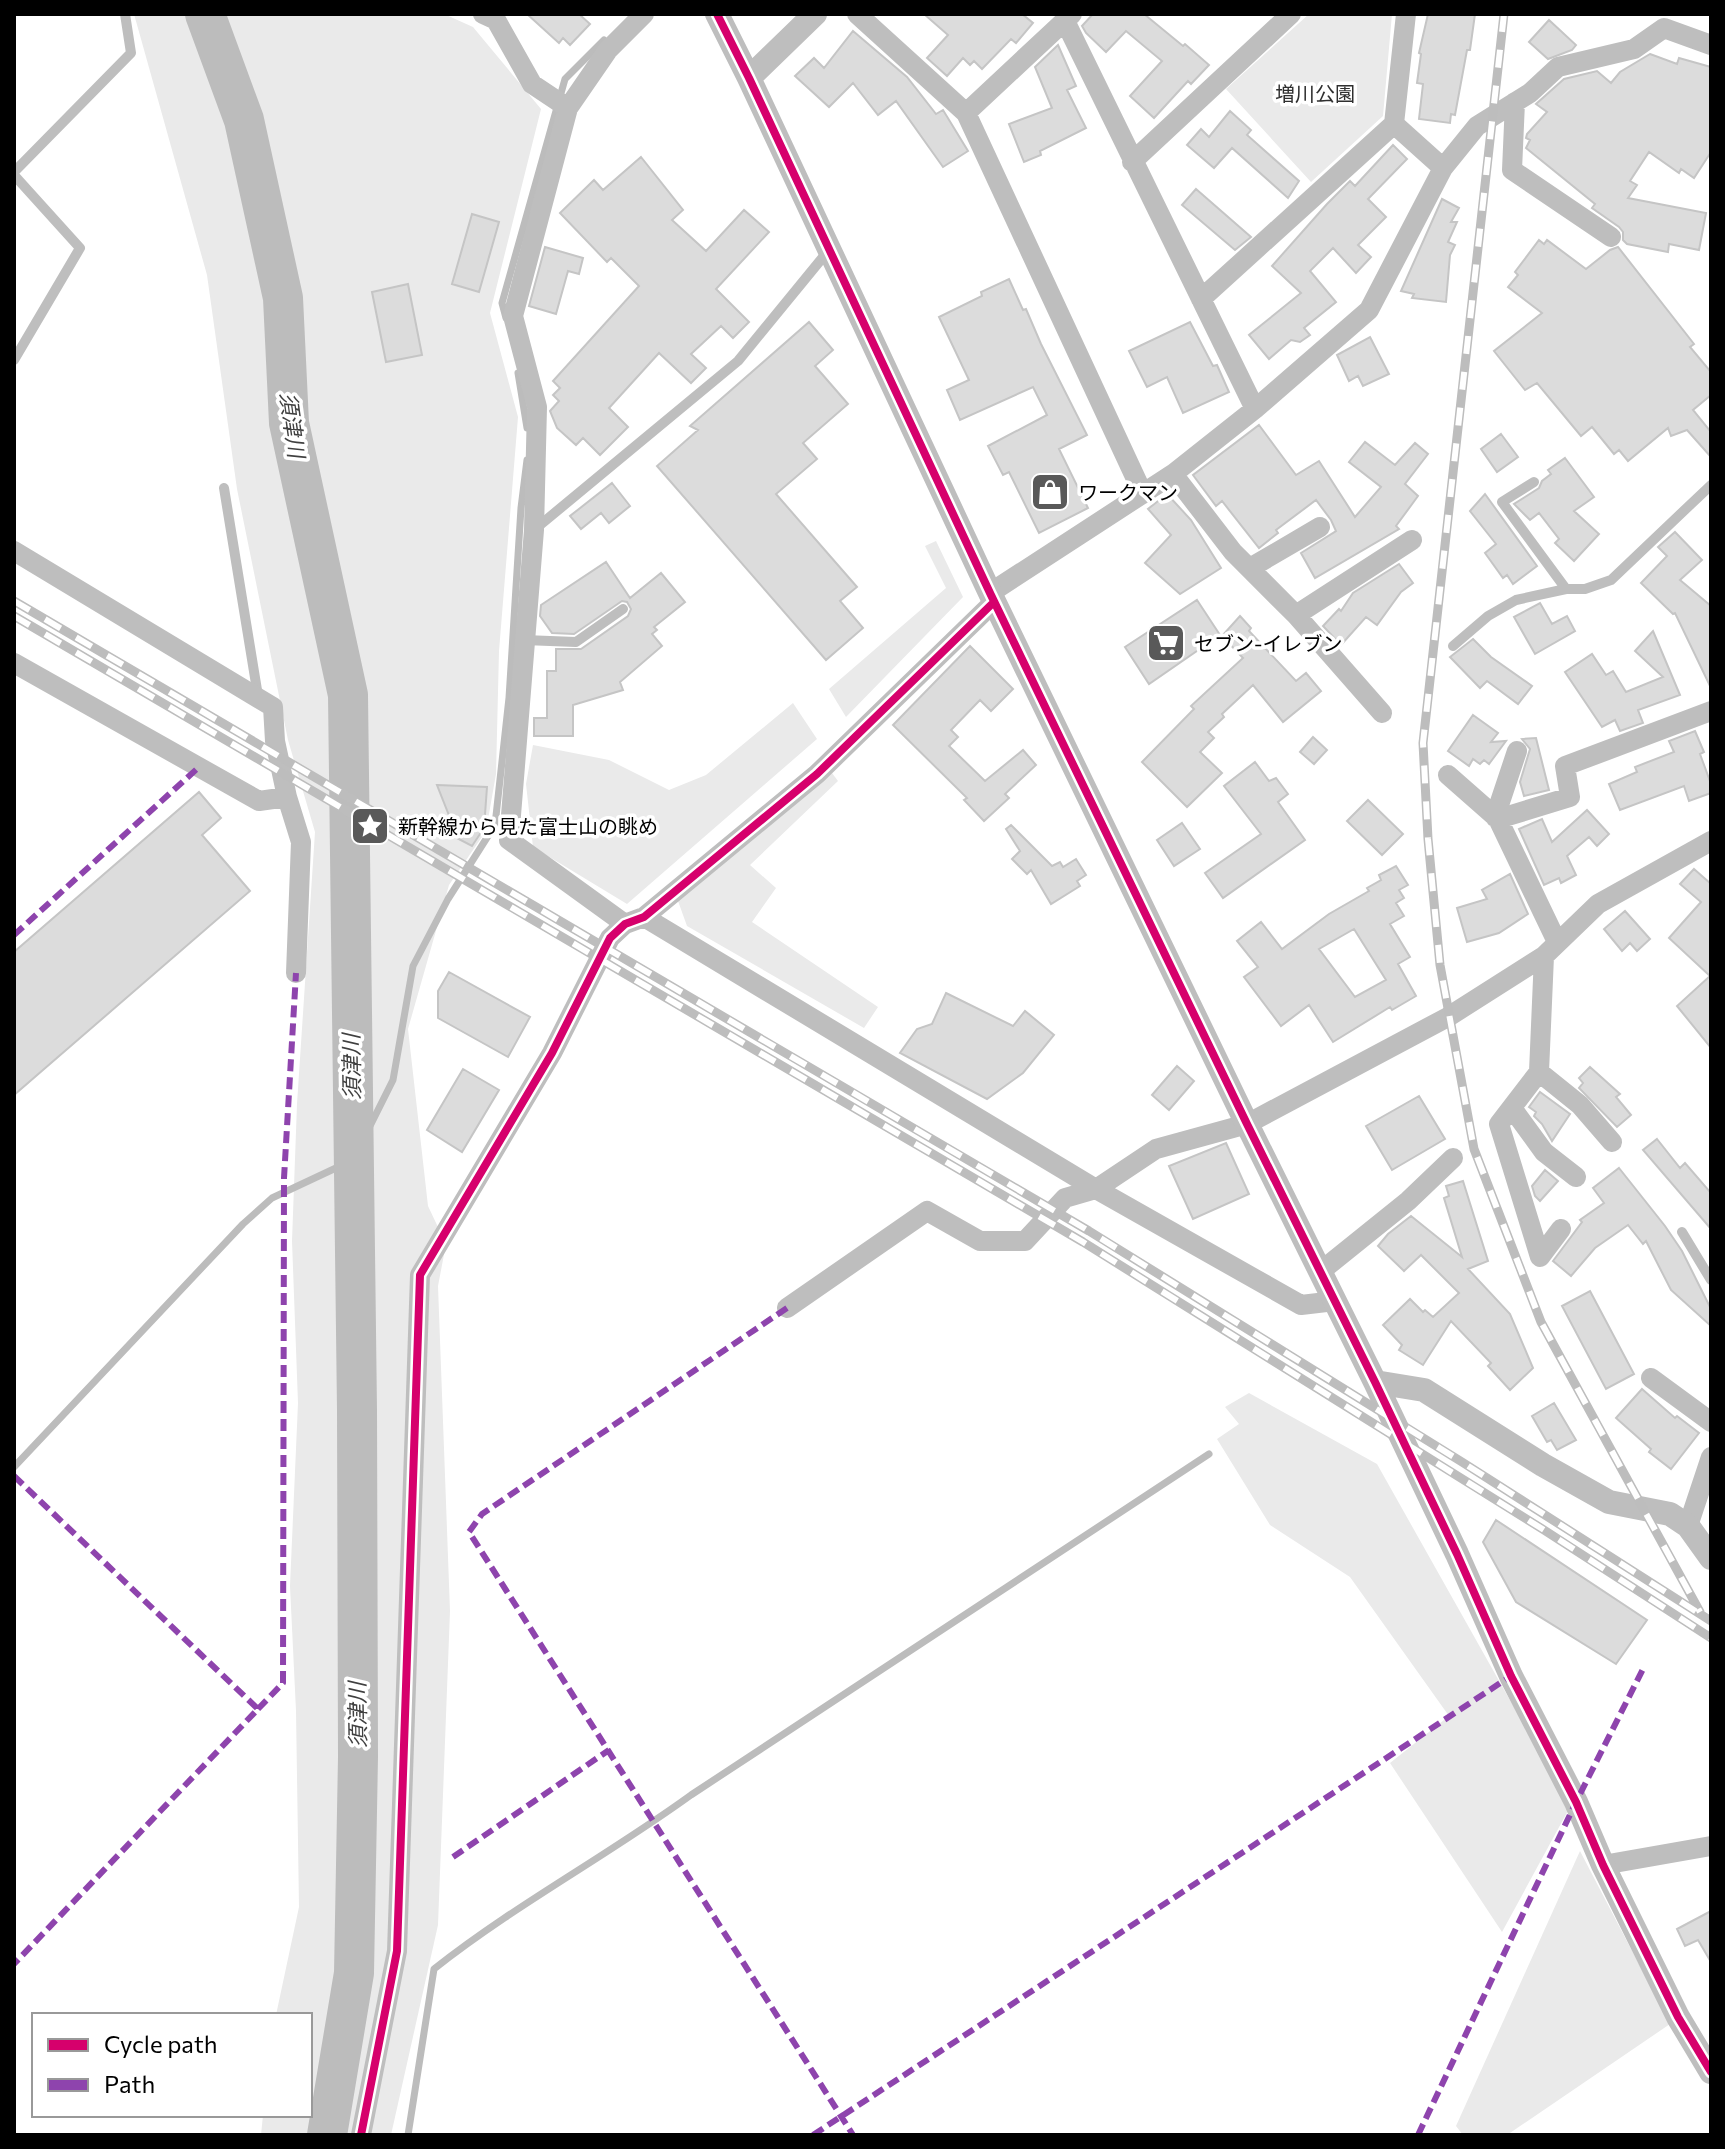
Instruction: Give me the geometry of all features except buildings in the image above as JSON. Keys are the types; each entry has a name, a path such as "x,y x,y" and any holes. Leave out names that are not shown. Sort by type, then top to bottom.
{"street":[{"path":"483,14 496,20 532,84 568,108"},
{"path":"644,14 608,50 568,108 513,316 537,407 534,530 509,840 634,921 1301,1305 1335,1301"},
{"path":"717,14 992,598 1375,1382 1511,1676 1576,1802 1603,1865 1678,2017 1711,2072"},
{"path":"749,78 815,14"},
{"path":"857,14 966,113 1143,494"},
{"path":"1132,162 1291,14"},
{"path":"1201,299 1394,124 1406,14"},
{"path":"966,113 1068,18 1132,162 1255,409"},
{"path":"361,2135 397,1951 420,1275 552,1053 610,938 817,774 992,598 1173,474 1255,409 1369,310 1443,168 1477,126 1530,93 1558,67 1634,49 1657,21 1711,45"},
{"path":"1515,102 1512,170 1611,237"},
{"path":"1394,124 1443,168"},
{"path":"1173,474 1233,552 1296,615 1382,713"},
{"path":"1250,568 1320,527"},
{"path":"1296,615 1412,540"},
{"path":"14,551 273,707 275,741 301,842 296,973"},
{"path":"14,663 259,801 287,797"},
{"path":"1496,818 1570,797 1565,766 1711,711"},
{"path":"1496,818 1517,751"},
{"path":"1448,775 1496,818 1550,949 1539,1072 1499,1124 1540,1257 1561,1229"},
{"path":"787,1308 927,1211 980,1241 1025,1241 1065,1198 1096,1189 1156,1149 1247,1124 1448,1017 1550,949 1598,904 1711,841"},
{"path":"1539,1072 1580,1105 1612,1142"},
{"path":"1512,1108 1544,1152 1576,1177"},
{"path":"1321,1271 1408,1201 1453,1158"},
{"path":"1651,1378 1711,1422"},
{"path":"1375,1382 1424,1390 1543,1465 1609,1502 1670,1514 1688,1526 1711,1558"},
{"path":"1688,1526 1711,1457"},
{"path":"1603,1865 1711,1846"}],"lane":[{"path":"14,360 80,248 14,174 131,53 125,14"},
{"path":"534,530 738,361 829,250"},
{"path":"1534,482 1502,502 1566,589"},
{"path":"1453,646 1488,616 1516,600 1566,589 1585,589 1611,580 1711,485"},
{"path":"224,488 258,696"},
{"path":"524,640 576,642 623,609"},
{"path":"1682,1232 1711,1280"}],"green space":[{"path":"134,14 444,14 473,27 541,109 490,313 518,417 499,651 496,774 486,831 449,885 408,1029 428,1206 446,1244 438,1286 450,1611 438,1925 391,2135 261,2135 263,2117 312,2117 312,2013 276,2013 299,1907 296,1711 290,1586 298,1403 292,1241 297,1104 315,832 288,740 237,489 207,275"},
{"name":"増川公園","path":"1309,14 1392,14 1383,116 1311,182 1226,89"},
{"path":"936,541 963,597 846,717 829,689 946,588 925,546"},
{"path":"793,703 817,739 627,904 533,847 526,784 533,745 609,760 669,790 706,775"},
{"path":"832,773 838,781 750,865 776,888 752,922 878,1007 864,1028 687,926 678,901"},
{"path":"1249,1393 1377,1464 1570,1807 1502,1932 1390,1763 1449,1716 1350,1577 1270,1525 1217,1439 1239,1424 1225,1407"},
{"path":"1580,1851 1670,2024 1507,2135 1463,2135 1456,2126"}],"waterway":[{"name":"須津川","path":"205,14 244,120 283,298 289,423 348,695 358,1757 354,1973 327,2135"},
{"path":"506,318 502,303 565,79 604,40"},
{"path":"518,373 527,428"},
{"path":"14,1467 243,1224 272,1198 353,1160 393,1080 413,966 448,899 495,825 509,698 527,460"},
{"path":"408,2135 434,1969 529,1902 1209,1454"}],"railway":[{"path":"1504,14 1423,743 1440,965 1474,1149 1541,1322 1700,1612"},
{"path":"14,601 1089,1231 1462,1462 1711,1621"},
{"path":"14,616 1083,1242 1711,1638"}],"marked path":[{"path":"14,935 199,767"},
{"path":"258,1709 283,1683 284,1178 296,973"},
{"path":"787,1308 482,1514 469,1532 853,2135"},
{"path":"14,1476 258,1709 14,1964"},
{"path":"1418,2135 1576,1802 1643,1669"},
{"path":"813,2135 1511,1676"},
{"path":"453,1857 609,1750"}],"cycle path":[{"path":"717,14 990,593 1375,1382 1511,1676 1576,1802 1603,1865 1678,2017 1711,2072"},
{"path":"361,2135 397,1951 420,1275 552,1053 610,938 625,924 644,917 817,774 994,602"}],"place":[{"name":"ワークマン","path":"1050,492"},
{"name":"セブン-イレブン","path":"1166,643"},
{"name":"新幹線から見た富士山の眺め","path":"370,826"}]}
